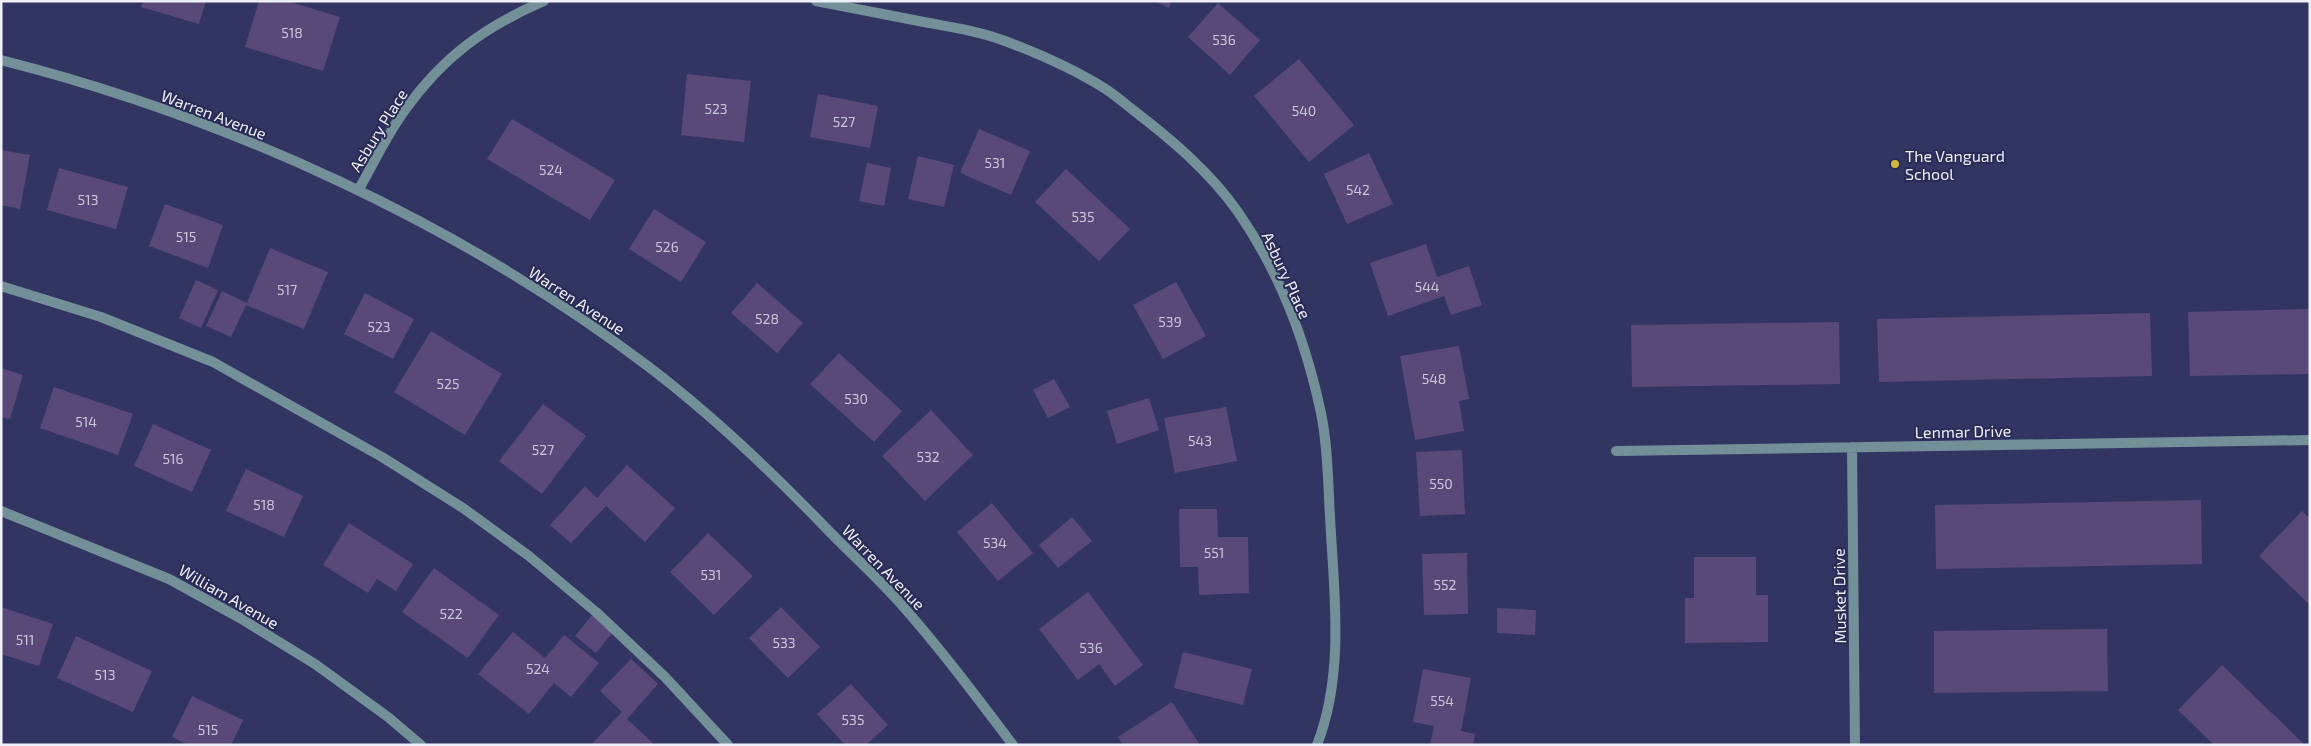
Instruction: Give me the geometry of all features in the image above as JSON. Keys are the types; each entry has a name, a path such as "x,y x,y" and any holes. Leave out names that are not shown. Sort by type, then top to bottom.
{"street":[{"name":"Asbury Place","path":"359,189 404,111 435,74 470,40 511,15 544,1"},
{"name":"Asbury Place","path":"816,1 951,27 1003,40 1049,60 1104,88 1149,122 1198,164 1237,210 1268,262 1289,309 1309,363 1321,416 1328,474 1334,619 1333,678 1326,723 1317,745"},
{"name":"Warren Avenue","path":"1,60 49,72 138,101 228,134 359,189 460,245 591,325 650,368 724,429 777,477 899,602 959,674 1013,745"},
{"path":"1,286 101,317 213,362 382,456 463,508 528,556 596,612 665,677 728,745"},
{"name":"Lenmar Drive","path":"1616,451 2310,440"},
{"name":"Musket Drive","path":"1852,448 1856,745"},
{"name":"William Avenue","path":"1,512 169,579 240,618 315,664 388,717 421,745"}],"building":[{"path":"143,1 206,1 199,24 141,7"},
{"path":"259,1 287,1 340,17 323,71 245,47"},
{"path":"1155,1 1172,1 1169,8"},
{"path":"1218,3 1260,40 1230,75 1188,37"},
{"path":"1299,59 1354,125 1309,162 1254,96"},
{"path":"687,74 751,81 744,142 681,135"},
{"path":"818,94 878,106 870,148 810,137"},
{"path":"512,119 615,180 590,220 487,159"},
{"path":"979,129 1030,151 1011,195 960,173"},
{"path":"1,150 30,155 20,209 1,205"},
{"path":"1369,153 1393,204 1347,224 1324,174"},
{"path":"918,156 954,165 944,207 908,199"},
{"path":"867,163 891,168 884,206 859,201"},
{"path":"59,168 128,187 116,229 47,210"},
{"path":"1066,169 1130,229 1099,261 1035,202"},
{"path":"165,204 223,225 208,268 149,246"},
{"path":"654,209 706,242 681,282 629,249"},
{"path":"1426,244 1437,277 1469,266 1482,305 1451,315 1444,296 1388,316 1370,263"},
{"path":"270,248 328,272 304,329 246,305 231,337 206,326 222,291 247,303"},
{"path":"196,280 218,290 201,328 179,318"},
{"path":"1176,282 1206,336 1163,359 1133,305"},
{"path":"757,283 803,323 777,353 731,313"},
{"path":"365,293 414,319 393,359 344,334"},
{"path":"2310,309 2310,374 2190,376 2188,312"},
{"path":"2150,313 2152,376 1879,382 1877,319"},
{"path":"1839,322 1840,384 1632,387 1631,325"},
{"path":"431,331 502,374 465,435 394,392"},
{"path":"1459,346 1469,399 1459,401 1464,431 1415,440 1400,356"},
{"path":"839,353 902,411 874,442 810,384"},
{"path":"1,368 23,375 10,419 1,417"},
{"path":"1054,379 1070,407 1048,418 1033,390"},
{"path":"54,387 133,414 118,455 40,428"},
{"path":"1149,398 1159,430 1117,444 1107,411"},
{"path":"543,404 586,436 542,494 499,461"},
{"path":"1226,407 1237,461 1175,473 1164,418"},
{"path":"931,410 973,455 925,501 882,456"},
{"path":"153,424 211,450 192,492 134,466"},
{"path":"1462,450 1465,514 1420,516 1416,452"},
{"path":"627,465 675,508 645,542 606,506 571,543 550,525 585,486 597,498"},
{"path":"246,469 303,496 284,537 226,511"},
{"path":"2201,500 2202,564 1936,569 1935,505"},
{"path":"992,503 1033,553 998,581 957,532"},
{"path":"1179,509 1217,509 1218,537 1248,537 1249,593 1199,595 1198,567 1180,567"},
{"path":"2302,511 2310,519 2310,605 2259,556"},
{"path":"1072,517 1092,541 1058,568 1039,545"},
{"path":"349,523 413,564 396,591 377,579 368,593 323,565"},
{"path":"708,533 753,576 714,615 670,572"},
{"path":"1467,553 1468,614 1424,615 1422,554"},
{"path":"1694,557 1756,557 1756,595 1768,595 1768,642 1685,643 1685,598 1694,598"},
{"path":"434,568 499,615 468,658 402,612"},
{"path":"1088,592 1143,665 1115,686 1099,664 1078,680 1039,629"},
{"path":"1,607 53,624 39,666 1,654"},
{"path":"781,607 820,647 788,678 749,638"},
{"path":"1497,608 1536,610 1535,635 1497,633"},
{"path":"592,615 613,632 596,653 575,636"},
{"path":"2107,629 2108,691 1934,693 1934,631"},
{"path":"513,632 545,658 564,635 599,663 571,697 554,683 529,714 478,674"},
{"path":"76,636 152,671 133,712 57,678"},
{"path":"1183,652 1252,669 1243,705 1174,688"},
{"path":"631,659 658,684 627,719 655,745 591,745 622,712 600,691"},
{"path":"2222,665 2305,745 2214,745 2178,710"},
{"path":"1423,669 1471,678 1461,731 1475,734 1473,745 1430,745 1434,726 1413,722"},
{"path":"851,684 888,725 866,745 845,745 817,714"},
{"path":"192,696 243,720 231,745 188,745 172,737"},
{"path":"1172,702 1200,745 1123,745 1118,737"}],"place":[{"name":"The Vanguard School","path":"1895,164"}]}
